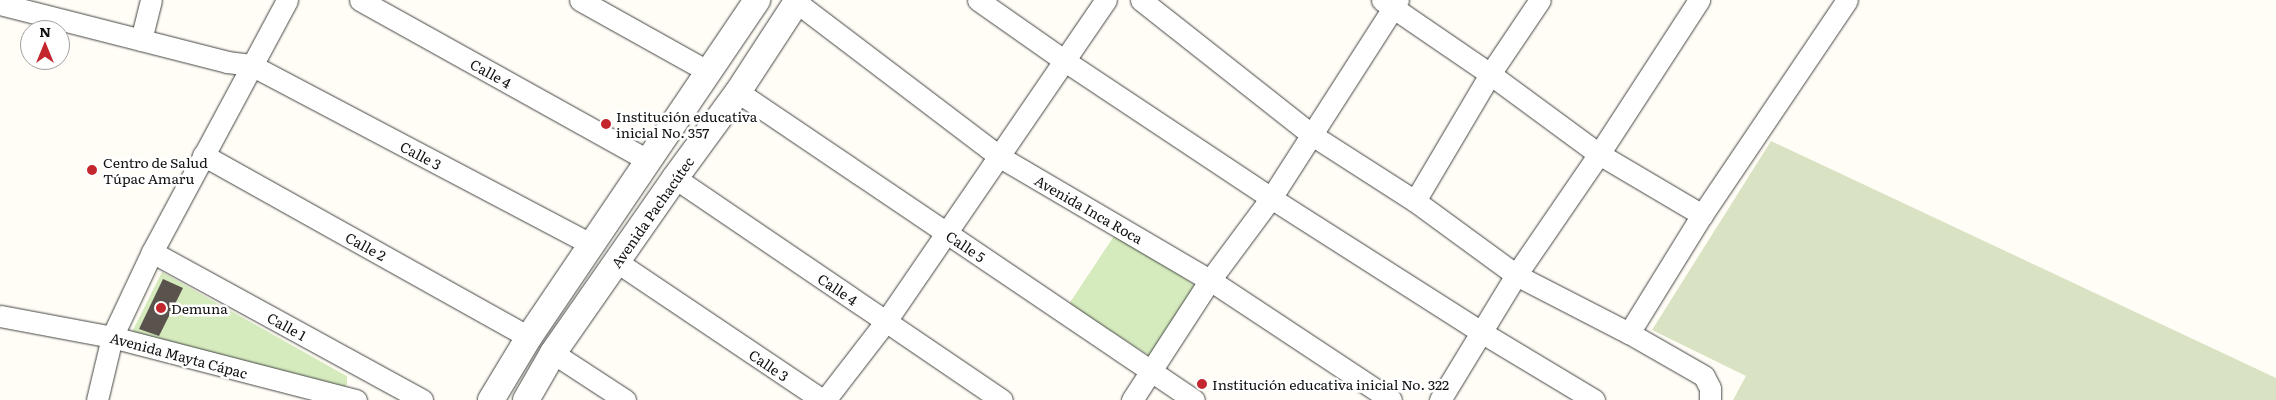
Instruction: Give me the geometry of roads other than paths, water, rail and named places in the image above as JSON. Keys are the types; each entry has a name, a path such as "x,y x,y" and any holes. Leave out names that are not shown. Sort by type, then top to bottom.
{"street":[{"path":"140,40 151,0"},
{"path":"97,400 112,337 152,252 287,0"},
{"name":"Calle 4","path":"360,0 648,160"},
{"path":"580,0 708,72"},
{"path":"491,400 529,338 757,0"},
{"path":"978,0 1065,62 1271,198 1481,332 1594,400"},
{"path":"824,400 886,321 1106,0"},
{"path":"1141,0 1312,135 1414,201 1516,275 1629,333 1704,376 1710,388 1710,400"},
{"path":"1414,201 1490,74 1540,0"},
{"path":"1440,400 1516,275 1599,154 1699,0"},
{"path":"1629,333 1702,215 1847,0"},
{"name":"Avenida Pachacútec","path":"526,400 553,353 674,178 738,92 797,1"},
{"name":"Avenida Inca Roca","path":"797,1 1000,157 1210,280 1392,400"},
{"path":"1132,400 1210,280 1271,198 1312,135 1391,3 1599,154 1702,215"},
{"path":"0,4 227,62 251,65"},
{"name":"Calle 3","path":"251,65 592,245"},
{"name":"Calle 5","path":"738,92 1194,400"},
{"name":"Calle 2","path":"203,155 529,338"},
{"name":"Calle 4","path":"674,178 1002,400"},
{"name":"Calle 1","path":"152,252 422,400"},
{"name":"Calle 3","path":"617,262 824,400"},
{"name":"Avenida Mayta Cápac","path":"0,316 112,337 286,392 356,400"},
{"path":"553,353 625,400"}],"place":[{"name":"Institución educativa inicial No. 357","path":"606,124"},
{"name":"Centro de Salud Túpac Amaru","path":"92,170"},
{"name":"Demuna","path":"161,308"},
{"name":"Institución educativa inicial No. 322","path":"1202,384"}]}
